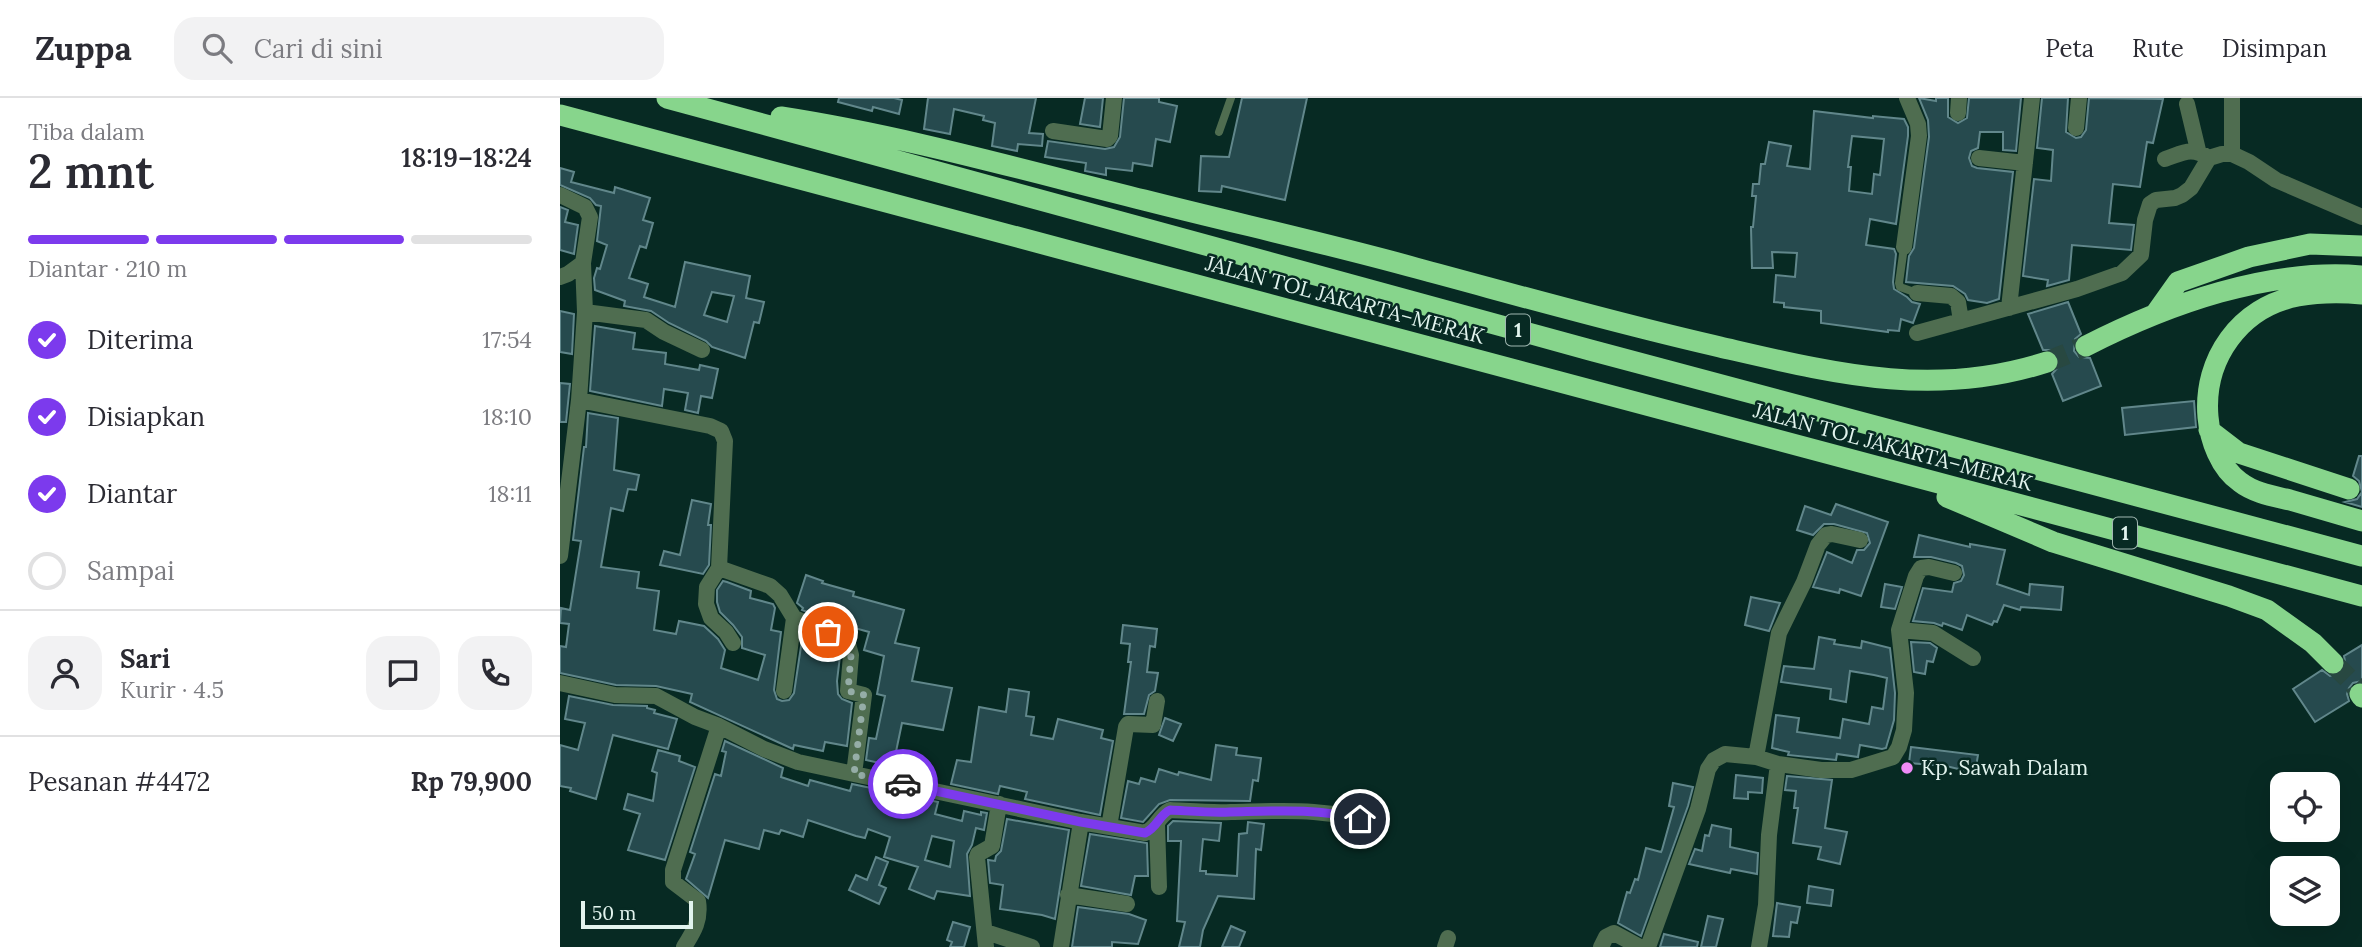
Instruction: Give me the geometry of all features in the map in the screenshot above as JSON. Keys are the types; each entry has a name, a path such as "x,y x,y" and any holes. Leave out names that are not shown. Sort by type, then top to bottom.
{"highway":[{"path":"671,99 841,126 1004,164 1414,267 1663,334 1871,379 1926,381 1994,377 2047,362"},
{"name":"JALAN TOL JAKARTA–MERAK","path":"671,99 1603,354 2362,556"},
{"name":"JALAN TOL JAKARTA–MERAK","path":"560,116 2362,596"},
{"path":"2156,313 2178,282 2249,257 2310,244 2362,246"},
{"path":"2086,346 2156,313 2247,286 2292,277 2337,274 2362,276"},
{"path":"2362,294 2334,292 2295,296 2261,310 2235,329 2213,364 2207,404 2209,430 2218,454 2238,481 2249,488 2362,521"},
{"path":"2209,430 2239,453 2349,489"},
{"path":"1887,471 2053,542 2267,610 2313,643 2333,663"}],"street":[{"path":"1052,131 1107,139 1110,136 1114,98"},
{"path":"1904,247 1919,136 1918,124 1907,98"},
{"path":"2009,308 2032,98"},
{"path":"2076,128 2079,98"},
{"path":"2232,98 2232,154"},
{"path":"1917,333 2077,289 2122,273 2141,255 2145,220 2150,204 2156,200 2175,198 2190,188 2203,154 2187,104"},
{"path":"2165,159 2188,151 2232,154 2276,180 2362,217"},
{"path":"1979,158 2025,163"},
{"path":"560,195 585,207 590,217 583,262 585,312 579,400 567,447 560,556"},
{"path":"560,277 583,262"},
{"path":"1917,293 1951,296 1958,302 1961,321"},
{"path":"585,312 646,320 702,350"},
{"path":"579,400 710,426 720,431 725,441 719,568 707,587 706,604 711,618 733,643"},
{"path":"1756,757 1779,633 1804,582 1818,545 1826,535 1832,534 1860,540"},
{"path":"1648,947 1698,809 1708,769 1714,760 1725,754 1756,757 1778,764 1821,770 1851,770 1893,757 1904,730 1906,693 1899,630 1916,576 1921,568 1929,567 1954,573"},
{"path":"719,568 769,586 780,596 794,618 847,640 851,655 848,691 864,695 854,774"},
{"path":"784,691 794,618"},
{"path":"1899,630 1933,633 1973,658"},
{"path":"560,683 615,695 656,696 695,717 798,762 1109,827 1145,833 1170,810 1227,813 1291,810 1344,815 1377,825"},
{"path":"1109,827 1126,727 1128,724 1153,725 1157,701"},
{"path":"684,947 696,928 700,915 698,901 673,881 673,870 719,726"},
{"path":"1759,947 1766,905 1769,835 1778,764"},
{"path":"999,804 992,846 977,857 986,939 1032,947"},
{"path":"1060,947 1081,822"},
{"path":"1157,824 1159,887"},
{"path":"1068,895 1127,904"},
{"path":"1601,947 1606,937 1614,933 1640,947"}],"lane":[{"path":"1219,132 1231,98"},
{"path":"1904,247 1900,287 1917,293"}],"building":[{"path":"839,98 902,100 899,114 873,107 872,111 838,102"},
{"path":"928,98 1036,98 1029,133 1043,134 1042,146 1018,144 1017,151 992,146 995,123 983,120 984,116 954,109 950,134 924,129"},
{"path":"1085,98 1103,98 1100,127 1080,124"},
{"path":"1124,98 1159,98 1159,102 1177,106 1170,142 1156,139 1152,166 1133,163 1132,171 1106,168 1106,175 1085,171 1086,163 1045,157 1048,141 1105,149 1114,147 1120,137"},
{"path":"1242,98 1307,98 1285,200 1222,186 1221,192 1199,191 1201,156 1229,157"},
{"path":"1919,98 1936,101 1936,98 1948,98 1948,117 1958,123 1967,118 1969,98 2021,98 2016,151 2003,150 2003,132 1980,132 1978,148 1971,151 1969,158 1972,166 1977,168 2013,172 1999,299 1987,303 1968,300 1965,294 1953,286 1906,282 1909,256 1914,248 1929,137 1928,120"},
{"path":"2042,98 2068,98 2066,132 2076,138 2081,137 2086,130 2089,98 2163,99 2153,143 2147,142 2140,187 2113,184 2109,223 2134,225 2131,250 2072,245 2069,280 2047,286 2048,280 2023,276 2034,179 2051,181 2053,150 2037,148"},
{"path":"1814,111 1904,119 1908,136 1896,224 1870,219 1866,245 1894,249 1894,289 1912,302 1920,304 1913,323 1901,319 1899,331 1888,332 1821,323 1821,311 1784,307 1784,303 1774,302 1776,275 1795,277 1797,253 1772,252 1773,268 1752,268 1751,227 1756,196 1752,196 1753,184 1759,184 1761,164 1765,164 1769,142 1791,146 1787,166 1810,169","holes":["1852,136 1884,139 1880,175 1874,174 1872,194 1849,191 1851,167 1848,167"]},
{"path":"560,168 574,172 571,182 614,193 615,187 650,198 643,220 653,223 646,248 640,246 629,278 648,284 644,297 675,307 685,262 750,276 746,298 764,302 759,323 754,322 745,358 712,347 706,341 651,311 624,306 625,301 595,290 594,278 597,268 600,269 607,245 597,241 601,206 596,205 590,198 560,185","holes":["712,292 734,296 727,322 704,315"]},
{"path":"560,207 568,210 565,222 578,225 574,254 560,250"},
{"path":"2068,302 2081,334 2075,339 2074,351 2079,357 2090,358 2101,386 2063,401 2052,374 2059,366 2059,358 2051,350 2043,350 2028,314"},
{"path":"560,311 574,314 572,354 560,352"},
{"path":"595,326 635,333 633,349 666,353 665,364 699,370 700,365 718,369 712,398 701,396 698,413 685,410 688,393 664,389 662,406 590,391"},
{"path":"560,383 570,384 566,422 560,422"},
{"path":"2194,401 2196,427 2125,435 2122,408"},
{"path":"588,413 618,418 614,470 639,475 636,490 628,489 623,511 611,508 601,567 639,572 637,588 659,591 654,630 676,634 679,621 704,626 725,650 721,668 758,680 765,655 742,648 742,637 720,612 717,590 723,581 727,582 751,591 750,598 773,604 775,608 771,630 781,632 774,690 777,699 782,701 789,700 794,693 803,633 837,647 840,656 838,694 852,703 847,746 825,742 823,751 794,745 793,749 690,702 692,694 656,686 616,685 560,673 560,646 566,647 569,624 560,623 561,608 570,610 581,541 573,540"},
{"path":"2359,456 2362,456 2362,492 2359,481 2353,476"},
{"path":"2362,492 2362,507 2345,502 2357,499"},
{"path":"692,500 711,504 708,525 711,525 709,565 703,574 660,565 664,551 680,555"},
{"path":"1836,504 1888,522 1861,596 1840,589 1839,593 1813,587 1827,552 1852,563 1857,550 1864,550 1870,543 1867,533 1834,524 1824,524 1813,535 1797,530 1805,506 1831,515"},
{"path":"1919,535 1970,547 1970,544 2005,550 1997,584 2029,595 2030,584 2063,587 2061,610 2021,607 2020,610 2004,605 1997,622 1994,621 1992,625 1967,615 1962,630 1943,623 1942,626 1913,621 1923,588 1952,592 1954,583 1961,581 1964,575 1962,566 1956,563 1931,557 1914,557"},
{"path":"806,575 823,581 822,583 854,592 853,596 904,610 895,643 919,648 912,681 952,688 943,730 902,723 893,766 866,760 869,738 876,739 885,696 877,694 884,656 864,650 869,632 842,626 802,610 797,603"},
{"path":"1885,584 1902,587 1895,609 1881,607"},
{"path":"1751,597 1780,603 1769,631 1745,625"},
{"path":"1123,625 1157,629 1155,647 1150,646 1147,672 1158,673 1155,691 1149,695 1144,714 1124,714 1131,662 1128,662 1130,644 1121,643"},
{"path":"1819,637 1835,640 1834,644 1861,648 1862,641 1890,648 1895,693 1894,720 1886,748 1860,745 1858,757 1837,754 1836,760 1788,755 1789,752 1772,748 1776,715 1799,718 1797,732 1840,738 1843,719 1869,724 1872,707 1883,709 1887,678 1850,671 1846,702 1830,699 1831,689 1781,682 1784,666 1814,669"},
{"path":"1911,642 1930,643 1937,648 1933,662 1927,661 1925,674 1914,672"},
{"path":"2362,645 2362,681 2353,683 2349,688 2349,701 2315,722 2293,689 2322,670 2330,676 2342,673 2346,666 2344,656"},
{"path":"1009,689 1029,692 1026,716 1034,717 1031,735 1053,739 1058,719 1103,730 1101,738 1113,741 1100,815 1025,799 1027,792 1000,786 998,794 951,784 957,760 971,762 979,707 1006,712"},
{"path":"569,696 613,705 647,706 655,710 654,713 677,719 668,749 613,735 596,799 560,786 560,745 578,750 585,723 565,719"},
{"path":"1165,718 1181,724 1173,741 1159,735"},
{"path":"725,741 783,768 781,777 808,786 810,780 850,791 852,784 938,802 935,814 962,821 964,811 981,815 981,812 987,813 984,830 976,828 967,854 970,896 937,891 934,899 909,889 918,867 884,857 890,837 868,829 865,838 808,820 803,837 781,830 779,834 764,830 759,849 725,840 708,898 686,879 695,854 690,852 715,774 721,776 726,752 722,751","holes":["932,836 954,841 950,867 925,860"]},
{"path":"1216,745 1237,748 1236,755 1261,758 1258,781 1253,780 1250,801 1170,800 1159,804 1143,822 1121,818 1128,781 1139,784 1141,778 1155,782 1159,769 1211,780"},
{"path":"1911,747 1978,755 1975,773 1946,766 1909,763"},
{"path":"658,750 680,756 679,761 695,767 665,860 628,850 640,814 624,809 628,794 653,801 657,773 652,771"},
{"path":"1736,775 1763,778 1762,793 1748,792 1748,799 1734,798"},
{"path":"1787,776 1832,780 1825,828 1847,832 1840,864 1818,859 1821,847 1793,843 1798,808 1794,808 1796,791 1785,790"},
{"path":"1673,783 1693,787 1641,936 1618,923 1627,892 1630,893 1635,879 1638,880 1646,848 1661,852 1662,850 1674,807 1669,806"},
{"path":"1007,819 1069,830 1055,919 1000,909 1003,885 990,883 988,860 995,861 1001,851"},
{"path":"1173,821 1221,823 1219,841 1203,839 1200,871 1206,871 1206,874 1237,876 1239,834 1247,833 1248,822 1264,824 1261,850 1256,849 1254,899 1218,896 1203,930 1200,947 1179,947 1185,922 1177,921 1181,841 1168,841 1168,826"},
{"path":"1712,825 1731,829 1730,847 1758,853 1757,874 1731,869 1730,873 1689,864 1695,849 1702,851 1705,835 1709,836"},
{"path":"1090,834 1147,843 1148,876 1135,876 1131,895 1081,886"},
{"path":"876,857 888,862 879,885 886,888 879,904 849,890 856,875 867,880"},
{"path":"1809,886 1833,890 1831,906 1807,903"},
{"path":"1777,903 1800,907 1797,923 1791,922 1789,937 1773,936"},
{"path":"1078,907 1129,914 1146,920 1138,944 1112,942 1112,947 1072,947"},
{"path":"1708,916 1723,919 1716,947 1701,947"},
{"path":"953,922 970,927 964,947 950,947 952,942 947,940"},
{"path":"1231,926 1245,932 1239,947 1222,947"},
{"path":"1664,934 1698,942 1697,947 1660,947"}],"tunnel":[{"path":"2047,362 2086,346"},
{"path":"2333,663 2355,685 2360,694"}],"way so far":[{"path":"828,632 847,640 851,655 848,691 864,695 854,774 903,784"}],"place":[{"name":"Kp. Sawah Dalam","path":"1907,768"}],"route":[{"path":"903,784 1145,833 1170,810 1227,813 1291,810 1360,819"}]}
